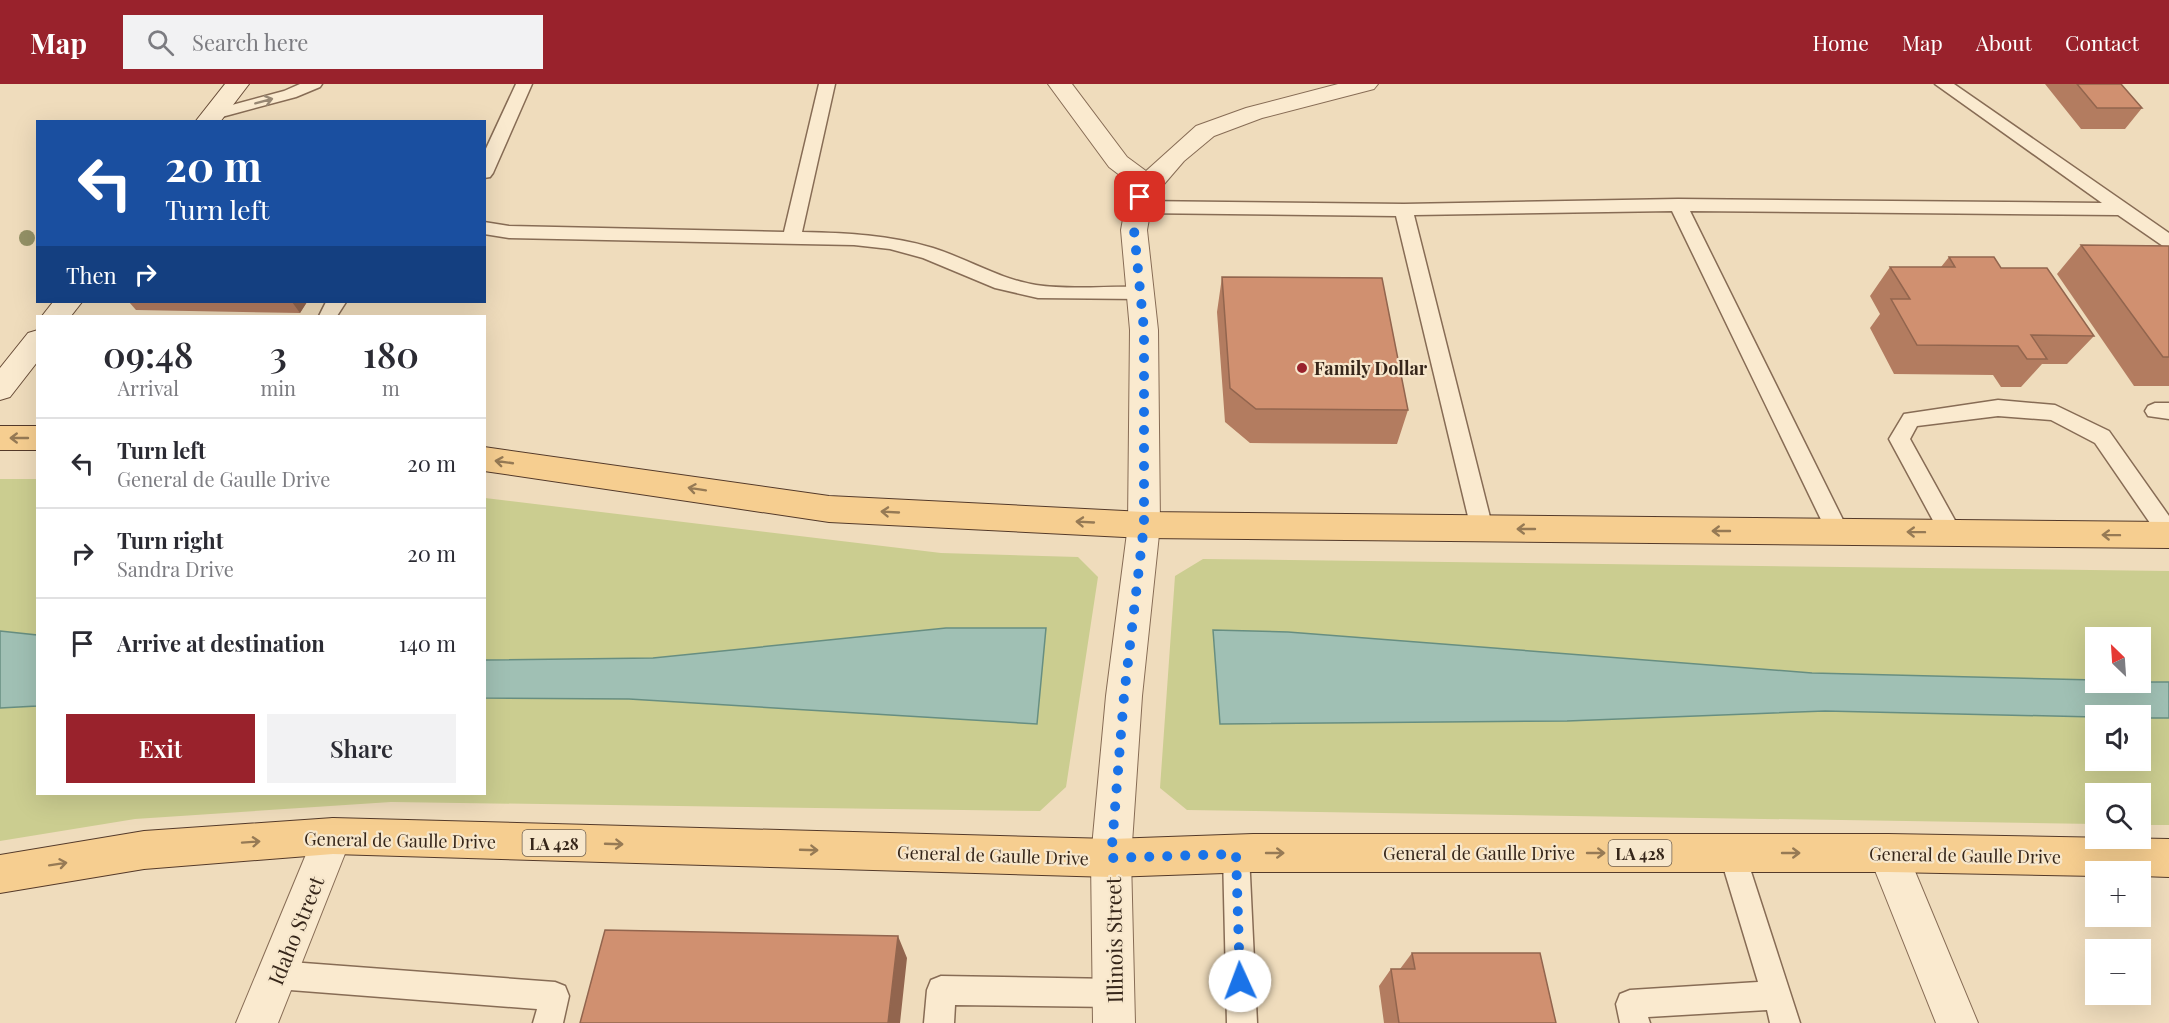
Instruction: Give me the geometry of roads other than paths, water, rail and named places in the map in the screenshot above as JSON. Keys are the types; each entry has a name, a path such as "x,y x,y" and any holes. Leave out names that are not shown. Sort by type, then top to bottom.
{"main road":[{"path":"0,438 36,438"},
{"path":"486,459 829,509 1144,525 2169,534"},
{"name":"General de Gaulle Drive","path":"0,874 144,850 333,837 1111,858 1236,854 1732,853 2169,858"}],"street":[{"path":"210,118 237,84"},
{"path":"1060,84 1143,196 1175,156 1205,131 1254,113 1366,84"},
{"name":"Illinois Street","path":"1114,1008 1111,858 1124,696 1144,525 1144,330 1134,230 1143,196"},
{"path":"57,315 67,303"},
{"path":"0,388 36,343"},
{"name":"Idaho Street","path":"257,1023 333,837"},
{"path":"1888,853 1957,1023"}],"lane":[{"path":"210,118 290,94 314,84"},
{"path":"486,170 524,84"},
{"path":"792,238 827,84"},
{"path":"1943,84 2169,242"},
{"path":"1143,196 1404,210 1678,205 2122,209"},
{"path":"1678,205 1838,532"},
{"path":"1404,210 1482,529"},
{"path":"486,228 509,232 854,239 890,243 928,253 1002,285 1038,292 1140,294"},
{"path":"1951,533 1899,439 1911,418 1998,408 2055,413 2102,437 2169,534"},
{"path":"1732,853 1785,1023"},
{"path":"1236,854 1242,1023"},
{"path":"277,975 555,996 548,1023"},
{"path":"939,1023 941,990 1114,1008"},
{"path":"1635,1023 1630,1004 1776,995"}],"place":[{"name":"Family Dollar","path":"1302,368"}]}
